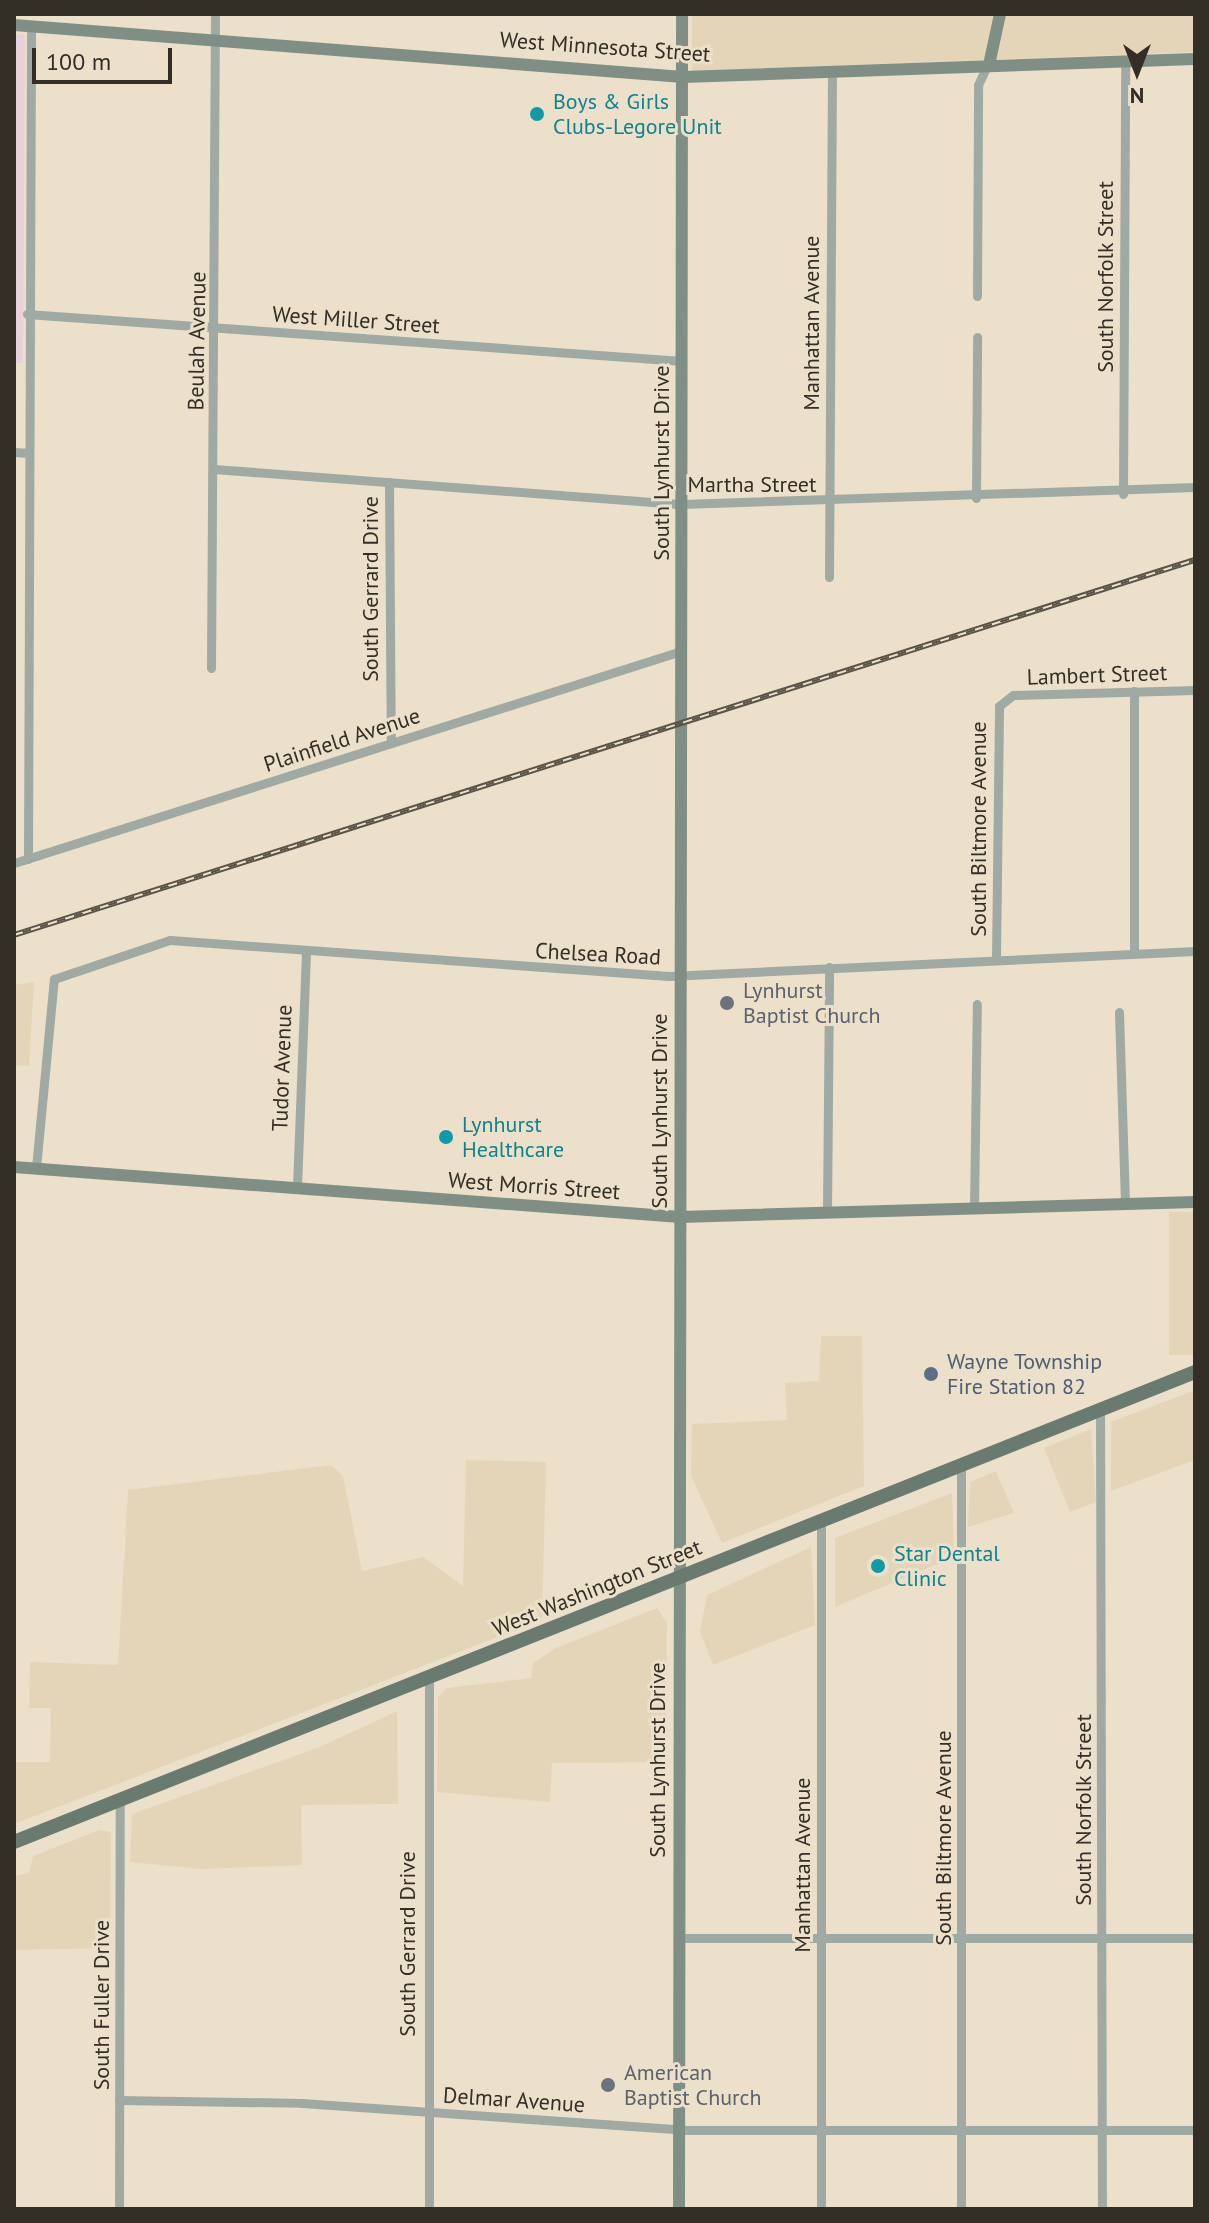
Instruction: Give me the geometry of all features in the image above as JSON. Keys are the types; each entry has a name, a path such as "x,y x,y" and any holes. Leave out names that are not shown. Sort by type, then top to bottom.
{"main road":[{"name":"South Lynhurst Drive","path":"679,2209 677,1579 682,14"},
{"path":"989,65 1000,14"},
{"name":"West Minnesota Street","path":"14,25 683,77 1195,59"},
{"name":"West Morris Street","path":"14,1167 680,1217 1195,1202"},
{"name":"West Washington Street","path":"14,1842 1195,1372"}],"street":[{"name":"Beulah Avenue","path":"211,668 216,328 215,14"},
{"path":"28,859 27,314 31,26"},
{"name":"South Norfolk Street","path":"1123,494 1125,61"},
{"path":"977,296 978,85 989,65"},
{"name":"Manhattan Avenue","path":"829,577 832,70"},
{"name":"West Miller Street","path":"27,314 682,361"},
{"path":"976,498 977,337"},
{"path":"14,452 29,453"},
{"name":"Martha Street","path":"214,469 682,504 1123,494 1195,487"},
{"name":"South Gerrard Drive","path":"389,482 391,743"},
{"name":"Plainfield Avenue","path":"14,863 681,651"},
{"name":"Lambert Street","path":"1003,701 1134,691 1195,690"},
{"path":"1134,691 1134,953"},
{"name":"South Biltmore Avenue","path":"996,958 997,722 1003,701"},
{"name":"Chelsea Road","path":"36,1168 54,979 175,939 621,975 1195,951"},
{"name":"Tudor Avenue","path":"297,1187 306,951"},
{"path":"827,1213 829,967"},
{"path":"974,1209 977,1004"},
{"path":"1119,1012 1125,1204"},
{"name":"South Norfolk Street","path":"1100,1410 1102,2209"},
{"name":"South Biltmore Avenue","path":"961,1466 961,2209"},
{"name":"Manhattan Avenue","path":"821,1521 821,2209"},
{"name":"South Gerrard Drive","path":"429,1678 429,2209"},
{"name":"South Fuller Drive","path":"119,2209 120,1800"},
{"path":"679,1938 1195,1938"},
{"name":"Delmar Avenue","path":"119,2100 428,2112 678,2130 1195,2130"}],"shaded area":[{"path":"692,14 1195,14 1195,52 692,71"},
{"path":"14,34 25,35 23,363 14,363"},
{"path":"34,982 29,1066 14,1065 14,985"},
{"path":"1169,1212 1195,1212 1195,1355 1169,1355"},
{"path":"821,1336 862,1336 864,1486 722,1543 691,1476 692,1424 787,1420 785,1383 819,1381"},
{"path":"1195,1390 1195,1460 1111,1491 1111,1422"},
{"path":"1091,1429 1096,1502 1070,1512 1044,1448"},
{"path":"466,1460 546,1462 542,1620 14,1824 14,1762 50,1762 51,1708 29,1708 30,1662 118,1665 128,1490 331,1465 343,1476 362,1571 423,1557 463,1586"},
{"path":"996,1471 1014,1513 968,1527 970,1482"},
{"path":"952,1493 954,1557 835,1607 835,1538"},
{"path":"811,1547 815,1625 713,1665 700,1632 707,1595"},
{"path":"657,1608 667,1623 666,1762 552,1763 550,1802 437,1792 438,1697 447,1688 531,1678 533,1663 556,1648"},
{"path":"397,1711 398,1804 301,1805 302,1865 201,1869 130,1862 132,1814 320,1747"},
{"path":"99,1830 111,1832 110,1948 14,1950 14,1876 29,1873 33,1856"}],"railway":[{"path":"14,935 1195,560"}],"place":[{"name":"Boys & Girls Clubs-Legore Unit","path":"537,114"},
{"name":"Lynhurst Baptist Church","path":"727,1003"},
{"name":"Lynhurst Healthcare","path":"446,1137"},
{"name":"Wayne Township Fire Station 82","path":"931,1374"},
{"name":"Star Dental Clinic","path":"878,1566"},
{"name":"American Baptist Church","path":"608,2085"}]}
